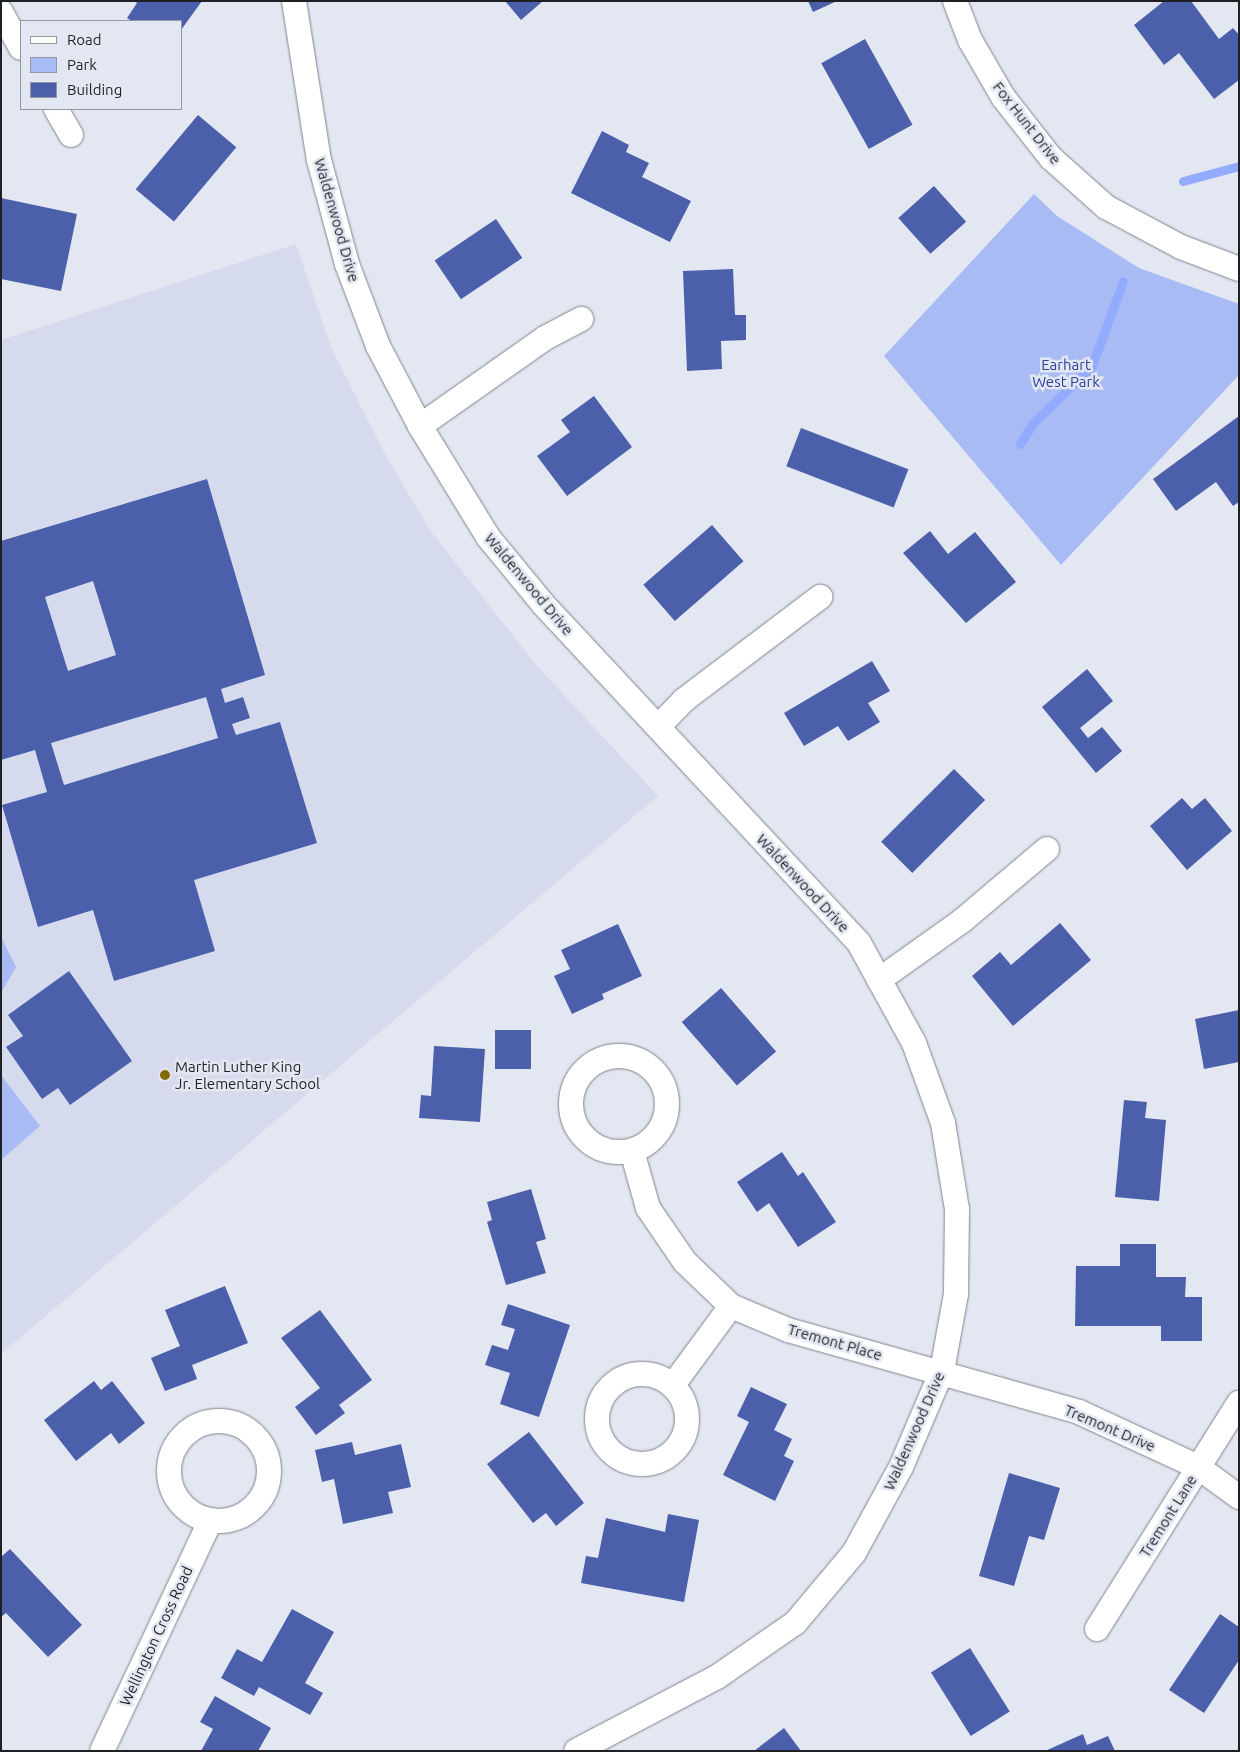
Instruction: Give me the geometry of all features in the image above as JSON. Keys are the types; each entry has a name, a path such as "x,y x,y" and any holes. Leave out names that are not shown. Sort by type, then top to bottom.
{"street":[{"name":"Waldenwood Drive","path":"294,1 319,160 347,264 378,346 420,426 488,537 543,604 860,943 914,1043 943,1123 957,1208 956,1294 942,1371 901,1467 854,1553 795,1623 616,1743 576,1751"},
{"name":"Fox Hunt Drive","path":"955,1 970,40 1003,97 1051,158 1106,207 1181,247 1239,269"},
{"path":"1,12 20,46"},
{"path":"57,110 71,135"},
{"path":"420,426 545,338 581,319"},
{"path":"658,727 684,700 820,596"},
{"path":"879,980 963,920 1047,849"},
{"path":"620,1056 641,1062 658,1077 665,1090 664,1120 657,1134 632,1151 615,1152 599,1149 585,1139 575,1126 570,1110 572,1093 578,1078 590,1066 605,1058 620,1056"},
{"name":"Tremont Place","path":"632,1151 648,1208 685,1262 731,1306 788,1330 942,1371"},
{"path":"673,1385 731,1306"},
{"name":"Tremont Drive","path":"942,1371 1079,1412 1198,1467 1239,1497"},
{"name":"Tremont Lane","path":"1097,1629 1239,1402"},
{"path":"209,1422 225,1422 240,1426 254,1435 268,1463 268,1479 259,1501 241,1517 226,1521 210,1521 194,1515 180,1503 172,1488 169,1472 172,1454 181,1440 194,1428 209,1422"},
{"name":"Wellington Cross Road","path":"102,1751 210,1521"}],"shaded area":[{"name":"Martin Luther King Jr. Elementary School","path":"296,244 331,347 384,452 429,529 537,666 658,796 1,1354 1,340"}],"green space":[{"name":"Earhart West Park","path":"1034,194 1057,216 1139,268 1239,304 1239,375 1061,565 884,356"},
{"path":"1,937 16,967 1,993"},
{"path":"1,1075 40,1126 1,1160"}],"building":[{"path":"134,1 202,1 182,29 182,20 130,20 127,18 137,3"},
{"path":"505,1 543,1 521,20"},
{"path":"808,1 837,1 813,12"},
{"path":"1164,1 1191,1 1219,39 1233,28 1239,35 1239,80 1214,99 1179,53 1164,65 1134,25"},
{"path":"865,39 913,125 869,149 821,63"},
{"path":"198,115 236,147 174,221 136,189"},
{"path":"602,131 629,145 626,152 649,163 642,177 691,201 670,242 571,193"},
{"path":"934,186 966,222 930,254 898,218"},
{"path":"1,198 77,214 61,291 1,279"},
{"path":"496,219 522,258 461,299 435,260"},
{"path":"733,269 735,315 746,315 746,340 721,341 722,369 687,371 683,271"},
{"path":"594,396 632,447 567,496 537,456 570,432 561,420"},
{"path":"1239,416 1239,502 1233,506 1216,482 1176,511 1153,479"},
{"path":"801,428 908,469 894,507 786,466"},
{"path":"207,479 265,675 221,689 225,703 243,697 250,718 232,724 236,735 280,722 317,843 194,880 215,951 114,981 93,910 38,927 2,805 47,792 35,750 1,760 1,541","holes":["93,581 116,655 68,671 45,597","206,697 218,738 64,785 51,743"]},
{"path":"712,525 743,561 675,621 643,585"},
{"path":"930,531 948,554 975,532 1016,582 966,623 903,553"},
{"path":"872,661 890,691 868,703 880,722 848,741 838,726 804,746 784,713"},
{"path":"1087,669 1113,701 1080,728 1088,738 1102,727 1122,751 1096,773 1042,707"},
{"path":"954,769 985,800 912,873 881,842"},
{"path":"1182,798 1192,809 1205,798 1232,831 1187,870 1150,826"},
{"path":"1060,923 1091,960 1013,1026 972,976 1000,952 1011,965"},
{"path":"618,924 642,976 602,994 604,999 572,1014 554,976 570,969 561,950"},
{"path":"69,971 132,1061 70,1105 58,1088 42,1099 6,1047 23,1036 8,1015"},
{"path":"721,988 776,1051 737,1086 682,1022"},
{"path":"1239,1010 1239,1062 1204,1069 1195,1019"},
{"path":"495,1030 531,1030 531,1069 495,1069"},
{"path":"434,1046 485,1049 480,1122 419,1118 421,1095 431,1096"},
{"path":"1124,1100 1147,1102 1145,1118 1166,1120 1159,1201 1115,1197"},
{"path":"782,1152 798,1176 803,1172 836,1222 798,1247 769,1203 757,1212 737,1182"},
{"path":"531,1189 546,1239 536,1242 546,1273 506,1285 487,1222 492,1220 487,1202"},
{"path":"1120,1244 1156,1244 1156,1277 1186,1277 1185,1297 1202,1297 1202,1341 1161,1341 1161,1326 1075,1326 1076,1266 1120,1266"},
{"path":"225,1286 248,1343 192,1365 197,1379 165,1391 151,1358 180,1346 165,1310"},
{"path":"508,1304 570,1325 539,1417 500,1404 510,1373 485,1365 492,1345 508,1350 515,1329 501,1325"},
{"path":"320,1310 372,1380 339,1405 345,1413 316,1435 295,1407 320,1388 281,1338"},
{"path":"94,1381 101,1390 112,1381 145,1423 119,1444 111,1433 76,1461 44,1420"},
{"path":"751,1387 787,1404 774,1430 792,1439 784,1456 794,1461 775,1501 723,1475 749,1422 737,1416"},
{"path":"529,1432 584,1503 556,1526 546,1513 533,1523 487,1464"},
{"path":"352,1442 355,1455 401,1444 411,1487 388,1492 393,1513 343,1524 334,1479 322,1482 315,1450"},
{"path":"1009,1473 1060,1488 1044,1540 1029,1536 1014,1586 979,1576"},
{"path":"668,1514 699,1520 684,1602 581,1583 586,1556 598,1558 606,1518 665,1532"},
{"path":"10,1549 82,1625 48,1657 6,1613 1,1617 1,1557"},
{"path":"292,1609 334,1632 305,1683 323,1693 310,1715 259,1687 254,1696 221,1678 237,1649 262,1662"},
{"path":"1220,1614 1239,1627 1239,1660 1204,1713 1169,1690"},
{"path":"970,1648 1010,1712 971,1736 931,1672"},
{"path":"215,1696 271,1728 258,1751 201,1751 213,1729 200,1722"},
{"path":"784,1728 801,1751 754,1751"},
{"path":"1083,1734 1087,1745 1108,1736 1115,1751 1045,1751"}],"waterway":[{"path":"1183,181 1239,166"},
{"path":"1020,444 1033,423 1092,366 1123,281"}],"place":[{"name":"Martin Luther King Jr. Elementary School","path":"165,1075"}]}
